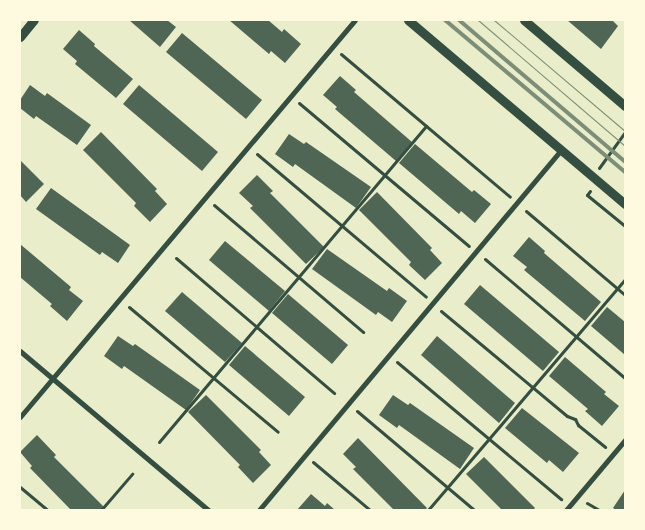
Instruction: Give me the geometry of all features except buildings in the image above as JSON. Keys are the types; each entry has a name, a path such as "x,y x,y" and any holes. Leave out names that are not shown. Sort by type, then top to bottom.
{"street":[{"path":"20,37 34,20"},
{"path":"20,416 355,20"},
{"path":"408,20 625,204"},
{"path":"524,20 625,106"},
{"path":"258,510 562,150"},
{"path":"20,351 208,510"},
{"path":"566,510 625,440"}],"path":[{"path":"340,54 510,198"},
{"path":"299,103 469,246"},
{"path":"159,442 426,126"},
{"path":"257,154 426,298"},
{"path":"214,205 363,332"},
{"path":"526,211 625,295"},
{"path":"176,258 334,393"},
{"path":"485,259 625,378"},
{"path":"428,510 625,278"},
{"path":"129,307 278,432"},
{"path":"441,311 567,416 576,419 578,425 606,448"},
{"path":"397,362 562,499"},
{"path":"357,411 474,510"},
{"path":"313,462 370,510"},
{"path":"101,510 132,474"},
{"path":"20,487 47,510"},
{"path":"586,502 599,510"}],"tram line":[{"path":"478,20 625,146"},
{"path":"494,20 625,131"}],"railway":[{"path":"445,20 625,172"},
{"path":"459,20 625,162"}]}
